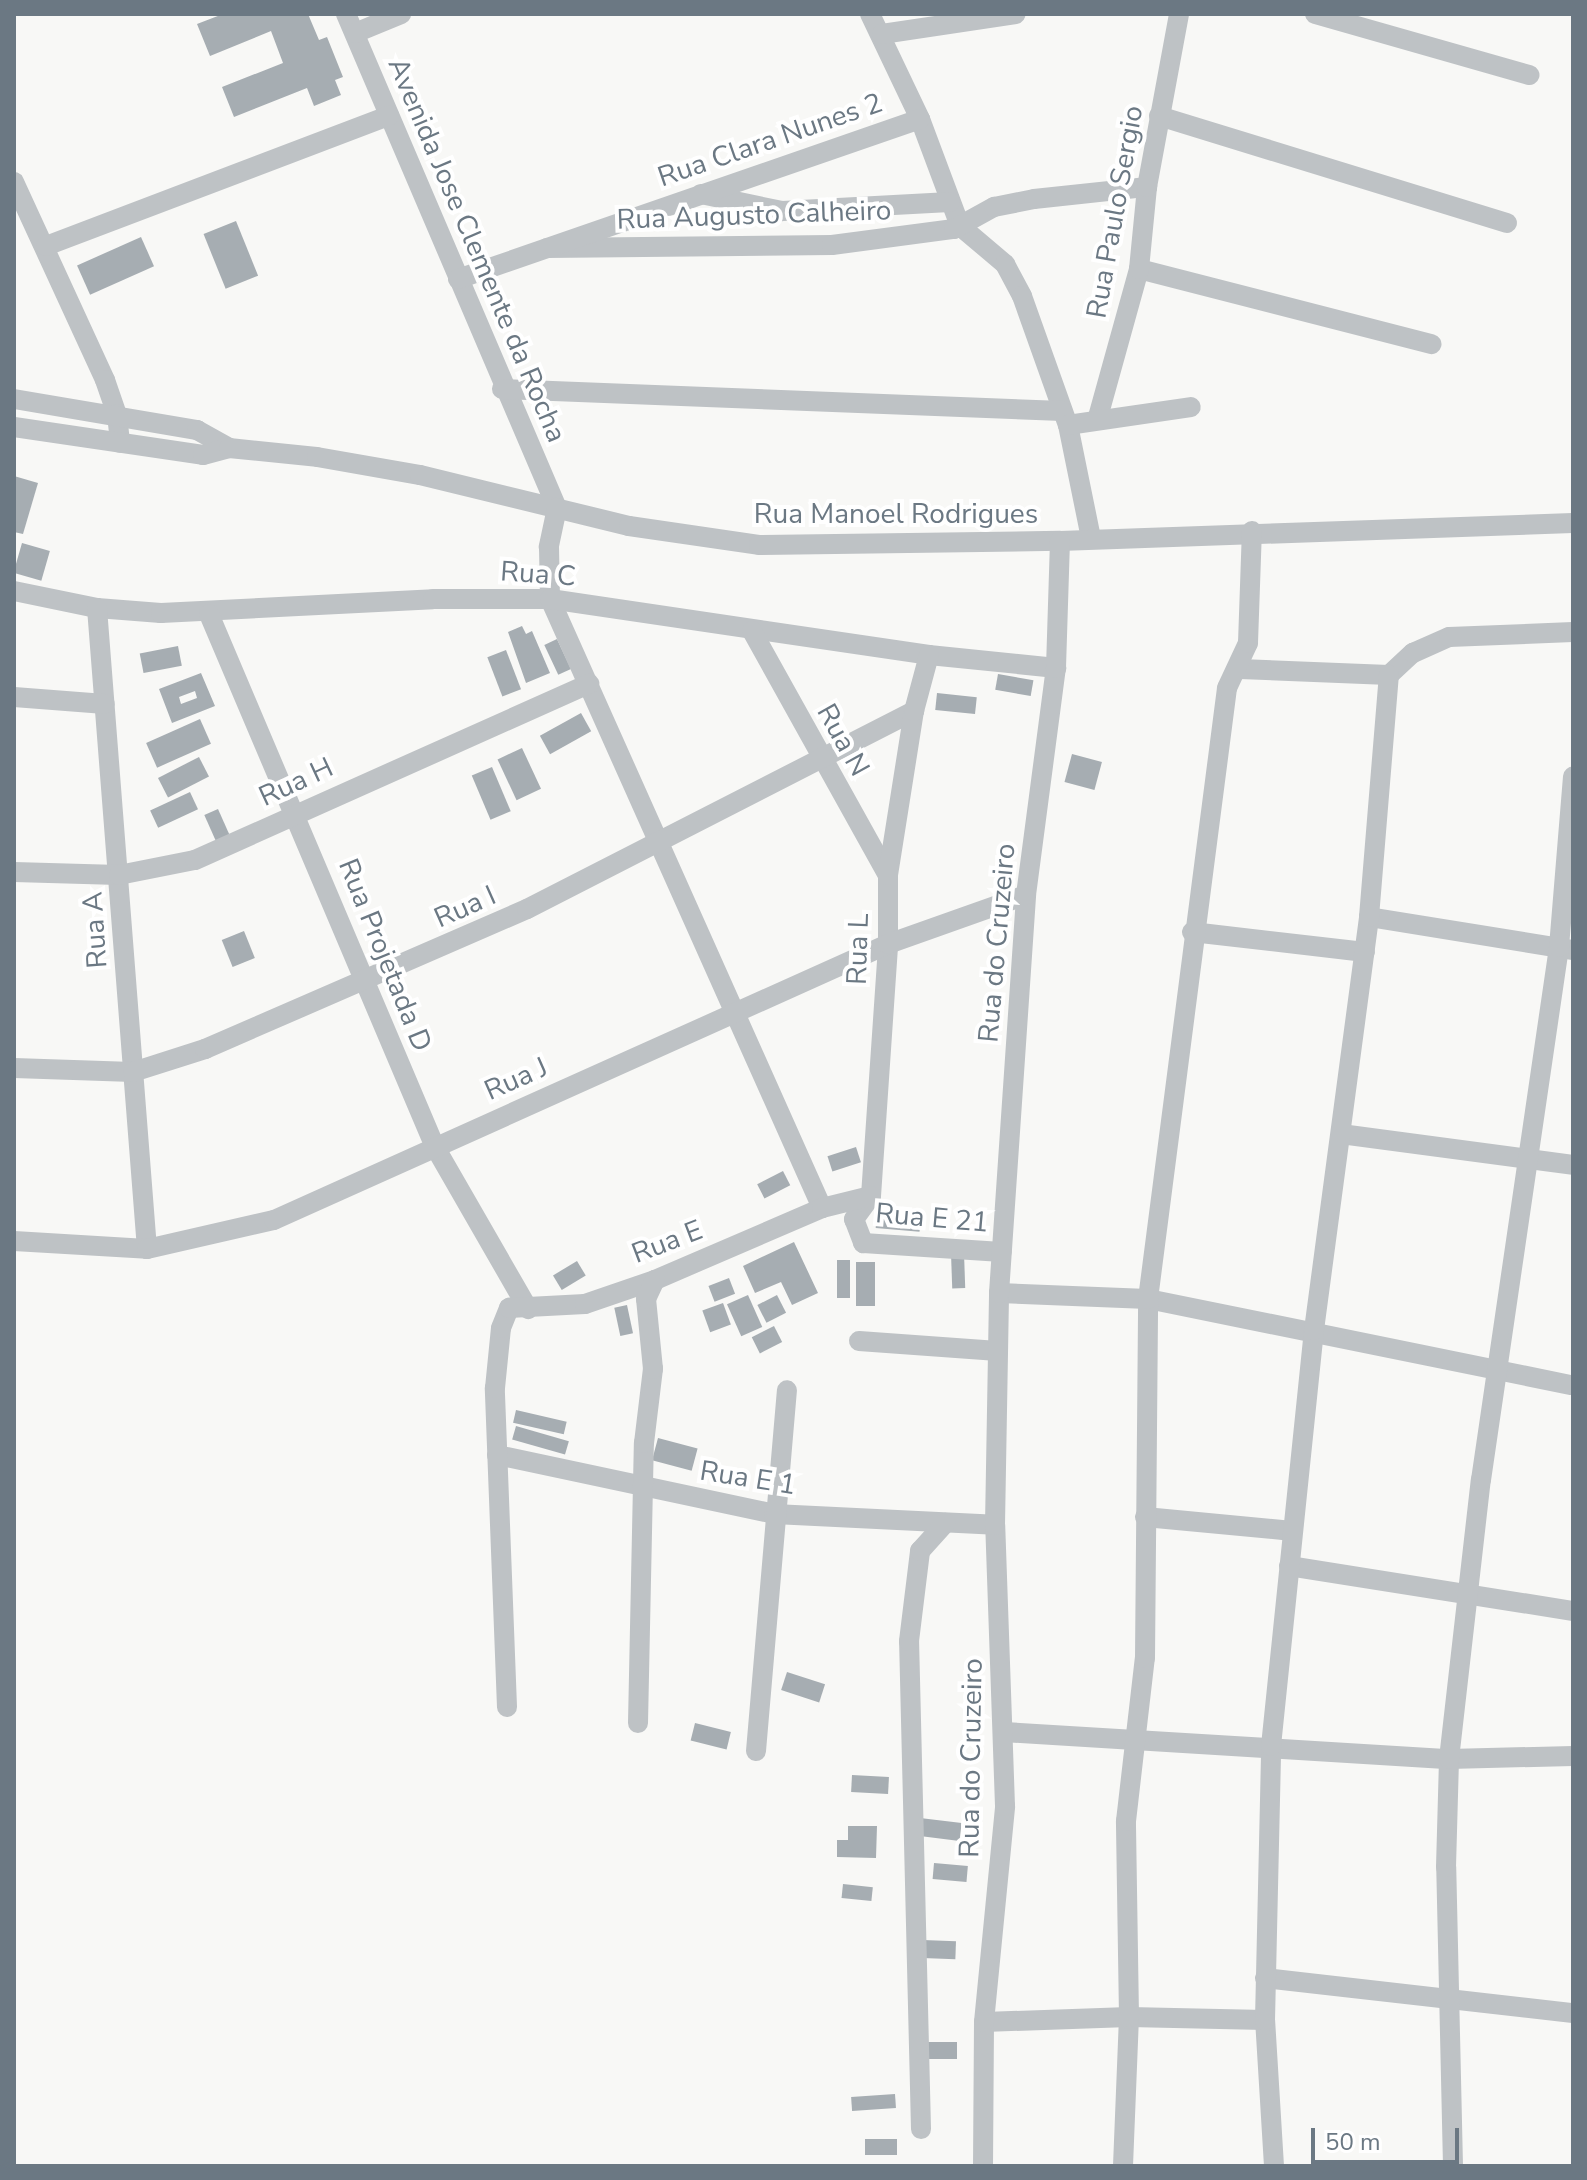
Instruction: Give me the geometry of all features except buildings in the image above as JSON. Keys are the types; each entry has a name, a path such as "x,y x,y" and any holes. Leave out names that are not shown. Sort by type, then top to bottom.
{"street":[{"path":"351,23 401,14"},
{"path":"870,14 920,119 960,226 1014,277 1066,418 1091,538"},
{"path":"882,34 1016,14"},
{"name":"Rua Paulo Sergio","path":"1098,417 1139,269 1147,187 1179,14"},
{"path":"1315,14 1529,75"},
{"name":"Avenida Jose Clemente da Rocha","path":"351,23 502,389 557,508"},
{"path":"46,246 389,116"},
{"path":"1159,116 1507,223"},
{"name":"Rua Clara Nunes 2","path":"458,279 920,119"},
{"path":"14,182 46,246 117,414 120,443"},
{"name":"Rua Augusto Calheiro","path":"547,248 832,245 960,226 1010,203 1147,187"},
{"path":"701,194 782,211 950,202"},
{"path":"1139,269 1432,344"},
{"path":"502,389 1066,418 1191,407"},
{"path":"14,399 117,414 197,430 229,448"},
{"path":"14,427 203,455 229,448"},
{"name":"Rua Manoel Rodrigues","path":"229,448 420,475 641,528 759,545 1060,541 1252,531 1573,523"},
{"path":"557,508 549,547 550,599 822,1208 871,1196"},
{"path":"1123,2166 1129,2017 1126,1821 1145,1658 1148,1299 1192,932 1227,688 1240,669 1250,630 1252,531"},
{"name":"Rua do Cruzeiro","path":"983,2166 984,2022 1005,1806 995,1525 999,1293 1026,895 1056,668 1060,541"},
{"name":"Rua C","path":"14,591 97,608 209,614 433,599 550,599 752,631 929,655 1056,668"},
{"name":"Rua A","path":"97,608 147,1249"},
{"name":"Rua Projetada D","path":"209,614 296,811 435,1147 528,1309"},
{"name":"Rua N","path":"752,631 888,875"},
{"path":"1274,2166 1265,2020 1271,1746 1314,1330 1369,917 1389,675 1413,653 1449,637 1573,632"},
{"name":"Rua L","path":"871,1196 888,944 888,875 914,711 929,655"},
{"path":"1240,669 1389,675"},
{"name":"Rua H","path":"14,872 119,875 206,856 296,811 589,684"},
{"path":"14,697 105,704"},
{"name":"Rua I","path":"14,1068 133,1072 205,1049 365,982 659,843 914,711"},
{"path":"1453,2166 1449,1759 1466,1597 1496,1371 1566,948 1573,777"},
{"name":"Rua J","path":"14,1241 147,1249 308,1208 435,1147 888,944 1026,895"},
{"path":"1369,917 1566,948"},
{"path":"1192,932 1365,952"},
{"path":"1341,1134 1573,1165"},
{"name":"Rua E 21","path":"871,1196 854,1219 857,1235 865,1244 1002,1252"},
{"name":"Rua E","path":"528,1309 571,1307 655,1280 822,1208"},
{"path":"638,1723 643,1488 653,1369 646,1299 655,1280"},
{"path":"999,1293 1148,1299 1314,1330 1570,1385"},
{"path":"507,1707 495,1388 501,1328 509,1308 528,1309"},
{"path":"859,1341 998,1351"},
{"path":"756,1751 787,1390"},
{"name":"Rua E 1","path":"497,1455 774,1514 995,1525"},
{"path":"1145,1517 1292,1531"},
{"name":"Rua do Cruzeiro","path":"921,2129 909,1641 920,1551 945,1523"},
{"path":"1289,1566 1466,1597 1573,1611"},
{"path":"1004,1732 1136,1736 1449,1759 1573,1756"},
{"path":"1265,1978 1573,2013"},
{"path":"984,2022 1129,2017 1265,2020"}]}
